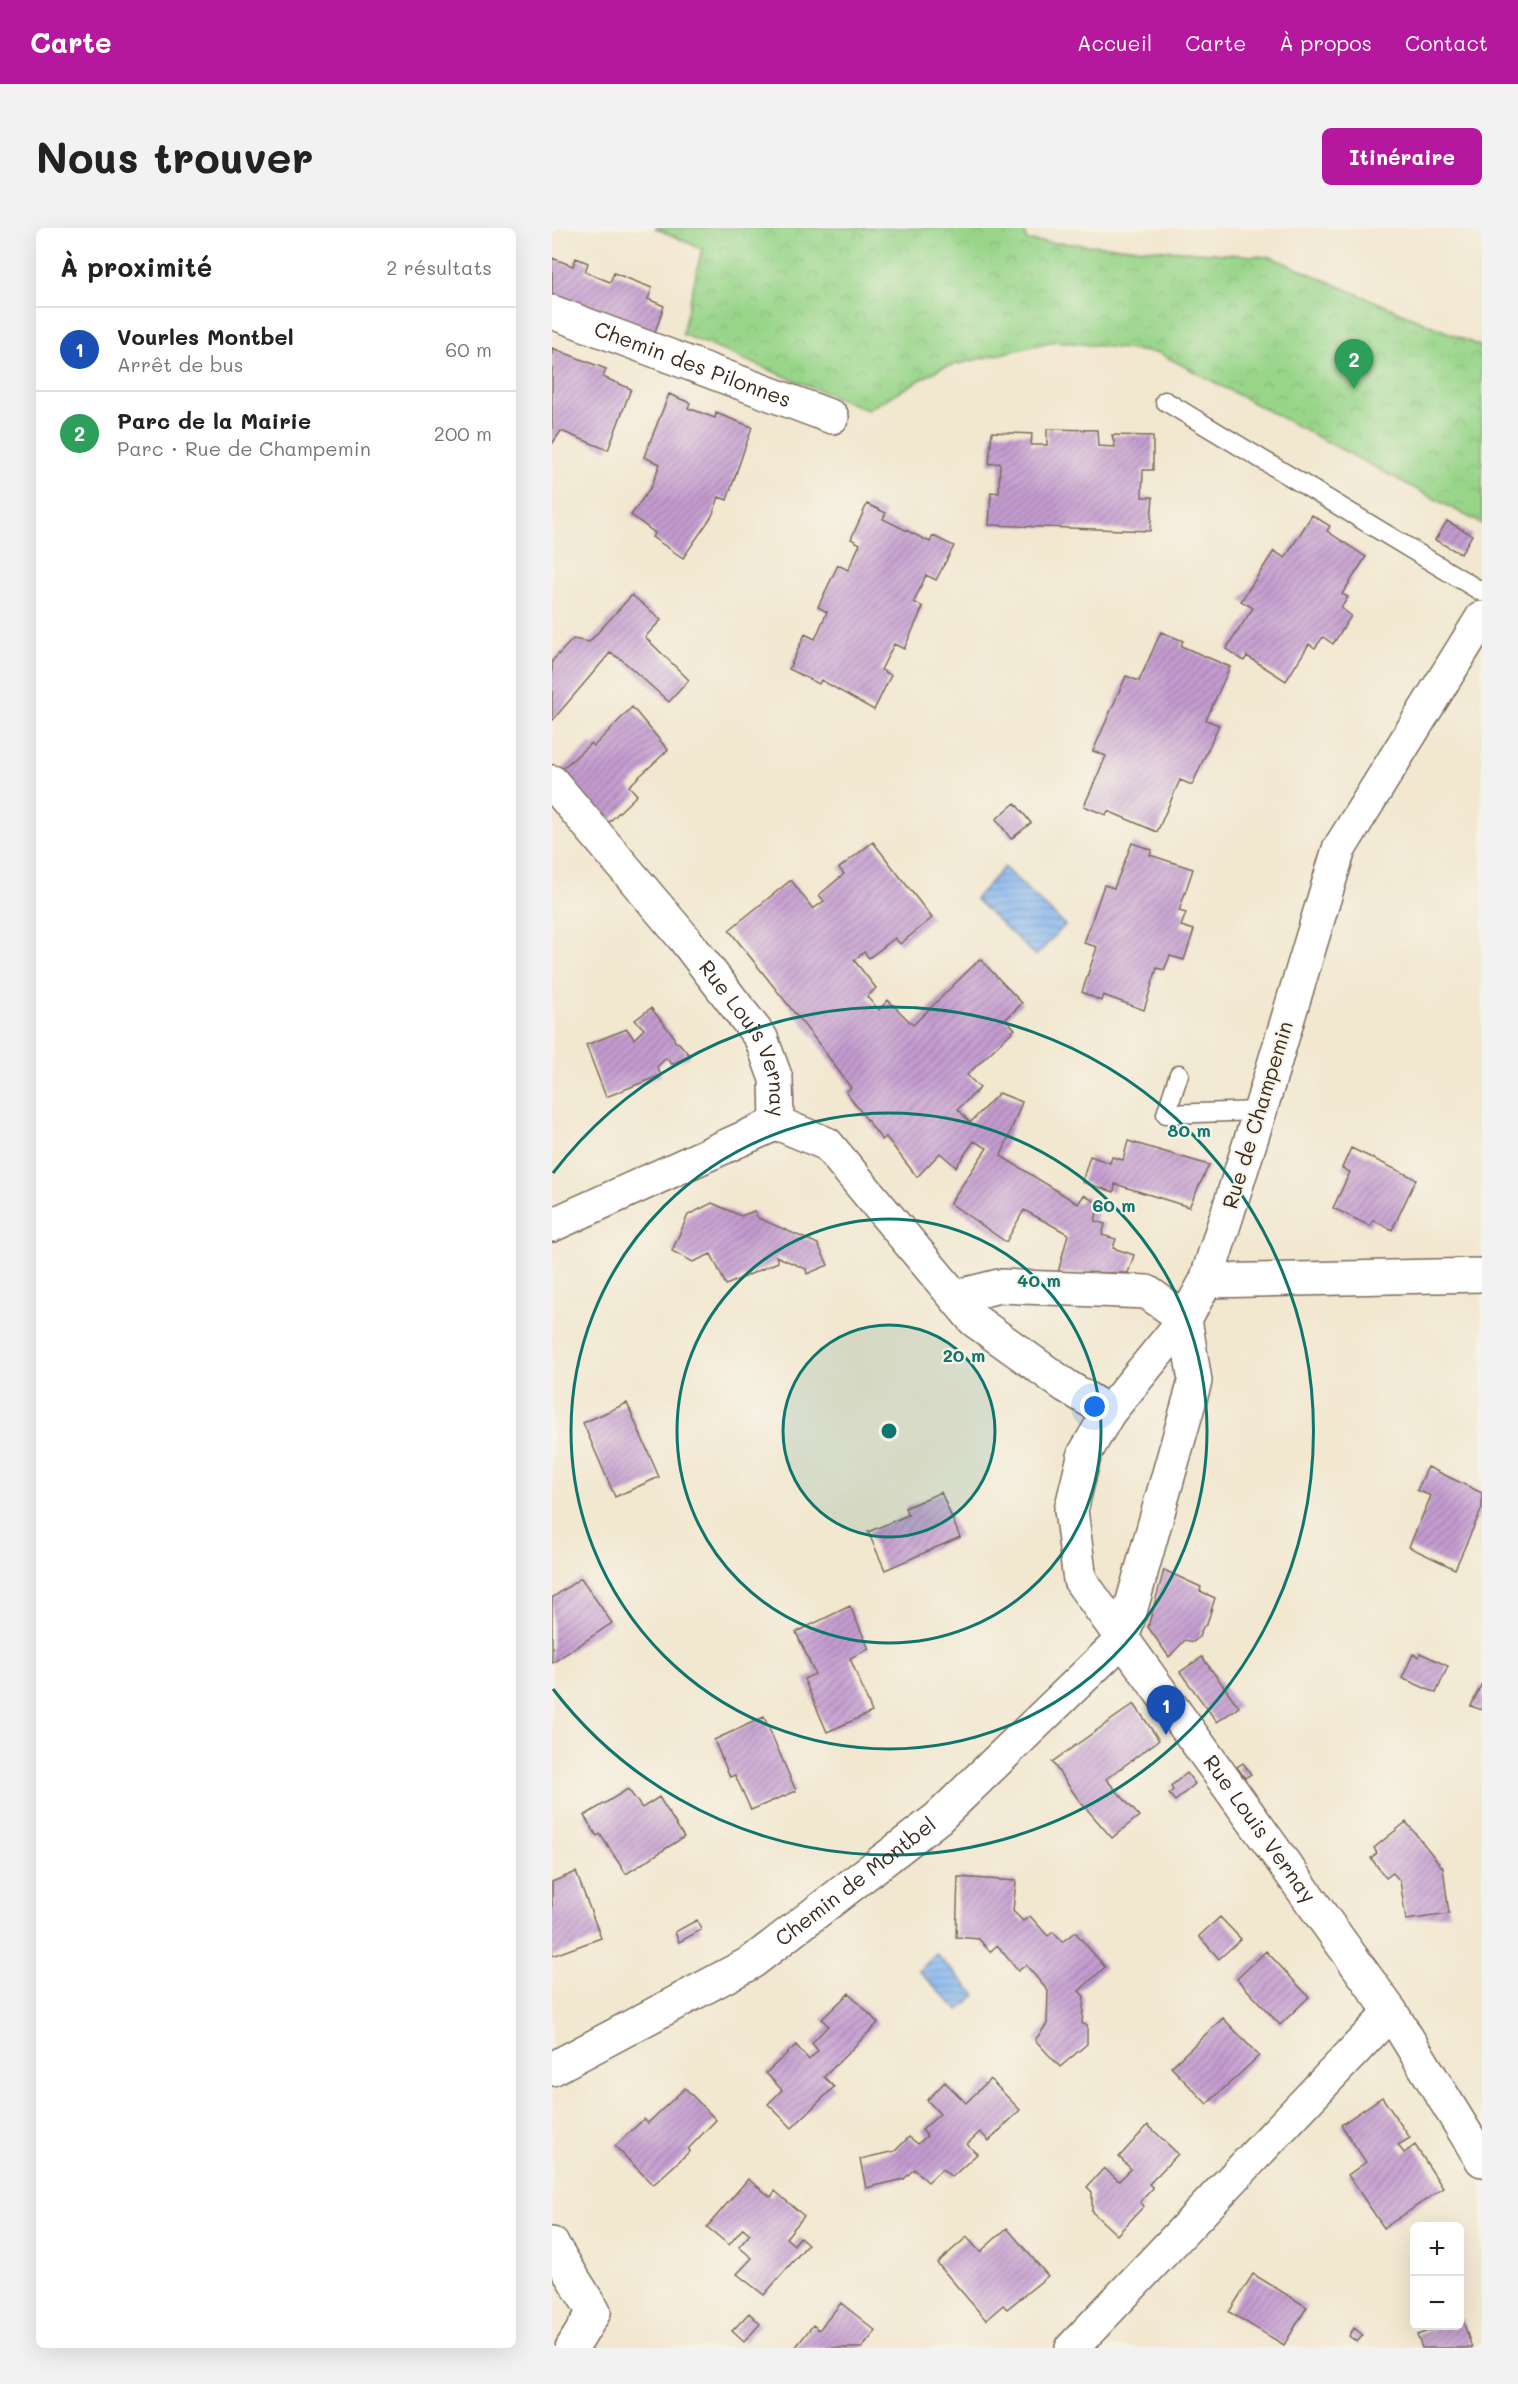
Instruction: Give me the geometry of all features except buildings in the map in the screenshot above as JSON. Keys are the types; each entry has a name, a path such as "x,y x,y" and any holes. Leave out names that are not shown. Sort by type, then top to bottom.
{"street":[{"name":"Chemin des Pilonnes","path":"552,312 832,417"},
{"name":"Rue de Champemin","path":"1109,1412 1185,1319 1206,1281 1339,849 1482,618"},
{"name":"Rue Louis Vernay","path":"552,782 683,937 761,1038 776,1079 777,1123 827,1144 975,1320 1066,1386 1109,1412 1085,1453 1071,1510 1080,1580 1391,2012 1482,2160"},
{"path":"552,1226 777,1123"},
{"path":"1206,1281 1482,1275"},
{"path":"955,1297 999,1286 1147,1292 1185,1319 1195,1381 1122,1640"},
{"name":"Chemin de Montbel","path":"552,2070 752,1962 938,1818 1122,1640"},
{"path":"1072,2348 1391,2012"},
{"path":"552,2244 594,2312 572,2348"}],"lane":[{"path":"1165,401 1482,592"},
{"path":"1179,1074 1166,1114 1260,1111"}],"green space":[{"path":"655,228 1024,228 1027,241 1271,257 1482,347 1482,524 1159,353 1055,341 941,368 867,410 682,334 702,249"}],"water":[{"path":"1004,867 1065,925 1036,956 975,899"},
{"path":"936,1954 976,1995 959,2011 919,1971"}],"place":[{"name":"Parc de la Mairie","path":"1354,389"},
{"name":"Vourles Montbel","path":"1166,1735"}]}
